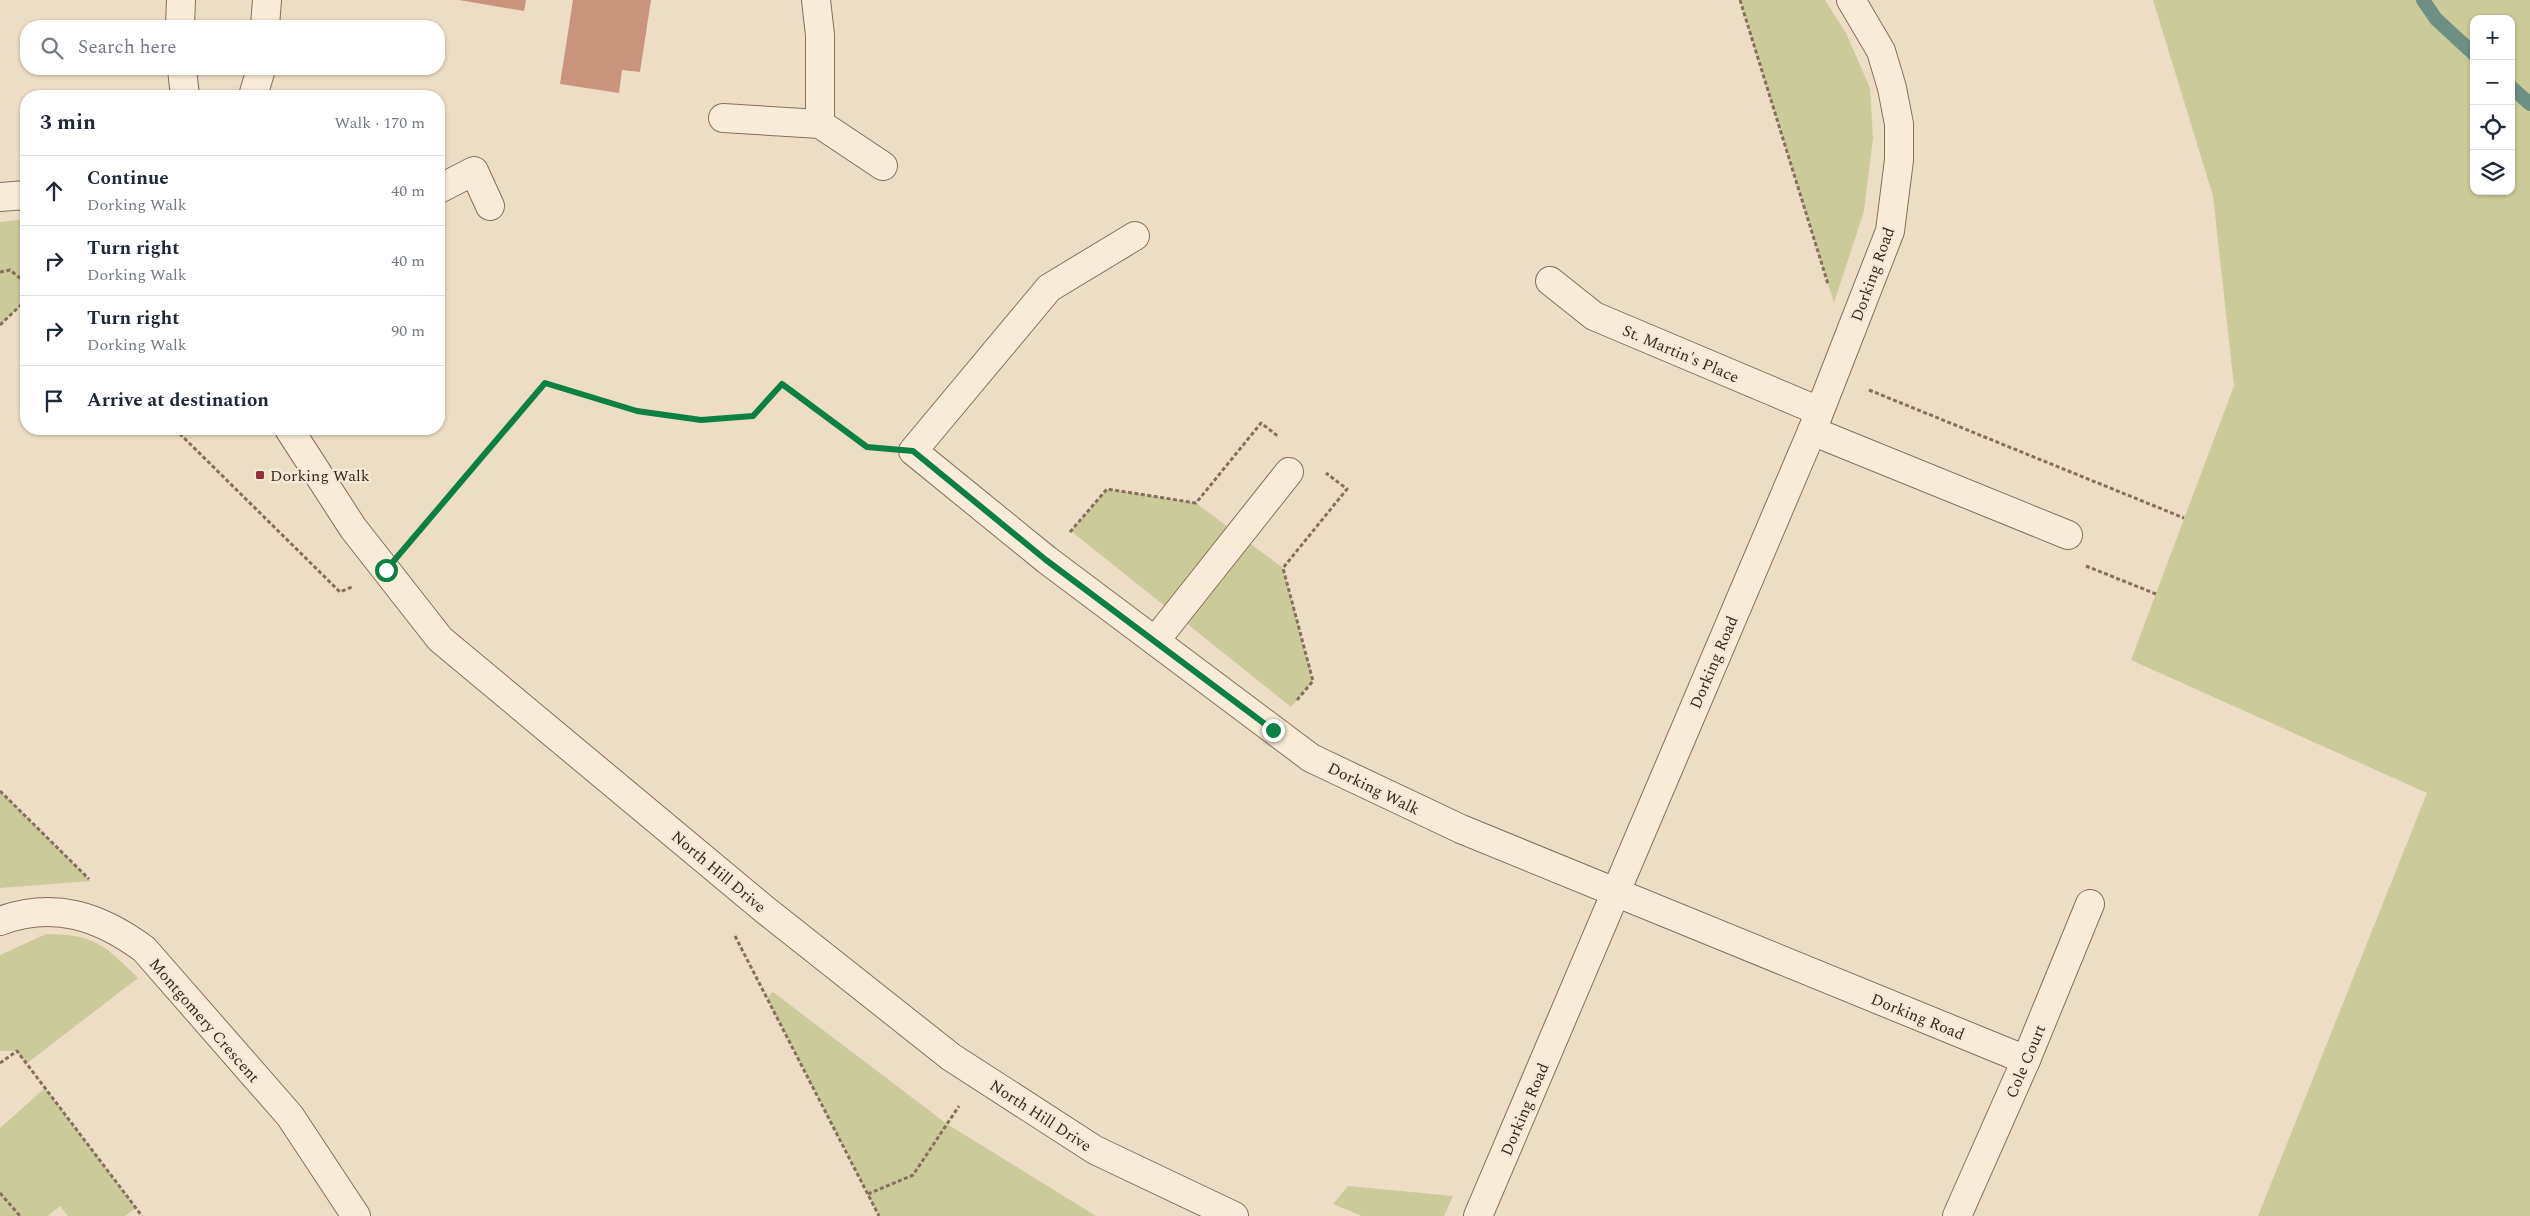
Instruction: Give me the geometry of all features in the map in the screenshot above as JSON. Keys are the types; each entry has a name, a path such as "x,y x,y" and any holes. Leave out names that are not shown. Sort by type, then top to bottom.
{"street":[{"path":"180,20 181,0"},
{"path":"265,20 266,0"},
{"path":"816,0 820,35 820,124"},
{"name":"Dorking Road","path":"1478,1216 1816,421 1890,231 1899,160 1899,124 1892,88 1881,51 1851,0"},
{"path":"183,75 184,90"},
{"path":"255,90 259,75"},
{"path":"723,118 820,124 882,166"},
{"path":"445,185 474,172 490,206"},
{"path":"0,197 20,195"},
{"path":"913,451 1049,288 1135,236"},
{"name":"St. Martin's Place","path":"1550,281 1594,316 1816,421"},
{"path":"1816,421 2068,535"},
{"name":"North Hill Drive","path":"292,435 353,528 440,639 764,910 951,1057 980,1076 1095,1150 1234,1216"},
{"name":"Dorking Walk","path":"913,451 1046,560 1311,758 1461,829 1616,892"},
{"path":"1155,641 1289,472"},
{"name":"Dorking Road","path":"1616,892 2026,1060"},
{"name":"Cole Court","path":"1957,1216 2026,1060 2090,904"},
{"name":"Montgomery Crescent","path":"0,922 31,913 62,912 98,921 119,931 144,949 290,1116 356,1216"}],"path":[{"path":"1740,0 1828,285"},
{"path":"0,272 10,270 20,278"},
{"path":"0,325 20,306"},
{"path":"1834,376 2184,518"},
{"path":"181,435 340,592 386,570 545,383 637,411 701,420 753,416 782,384 867,447 913,451"},
{"path":"0,791 91,881"},
{"path":"730,927 879,1216"},
{"path":"0,1063 17,1051 142,1216"},
{"path":"868,1194 913,1175 980,1076"},
{"path":"0,1193 20,1216"}],"green space":[{"path":"1740,0 1825,0 1846,33 1870,88 1873,138 1864,211 1834,303"},
{"path":"2153,0 2530,0 2530,1216 2258,1216 2427,793 2131,660 2234,386 2213,196"},
{"path":"20,220 20,306 0,325 0,222"},
{"path":"1107,489 1196,503 1283,568 1313,681 1291,707 1071,531"},
{"path":"0,791 91,881 0,888"},
{"path":"46,934 76,936 88,939 116,957 138,978 26,1064 17,1051 0,1051 0,955"},
{"path":"773,992 947,1124 1096,1216 879,1216 767,998"},
{"path":"45,1088 136,1208 125,1216 68,1216 60,1206 48,1216 0,1216 0,1128"},
{"path":"1348,1186 1453,1196 1444,1216 1362,1216 1333,1204"}],"building":[{"path":"459,0 526,0 524,11"},
{"path":"573,0 651,0 640,72 622,70 619,93 560,84"}],"waterway":[{"path":"2423,0 2436,19 2470,50"},
{"path":"2515,91 2530,104"}],"place":[{"name":"Dorking Walk","path":"260,475"}],"route":[{"path":"386,570 545,383 637,411 701,420 753,416 782,384 867,447 913,451 1046,560 1273,730"}]}
